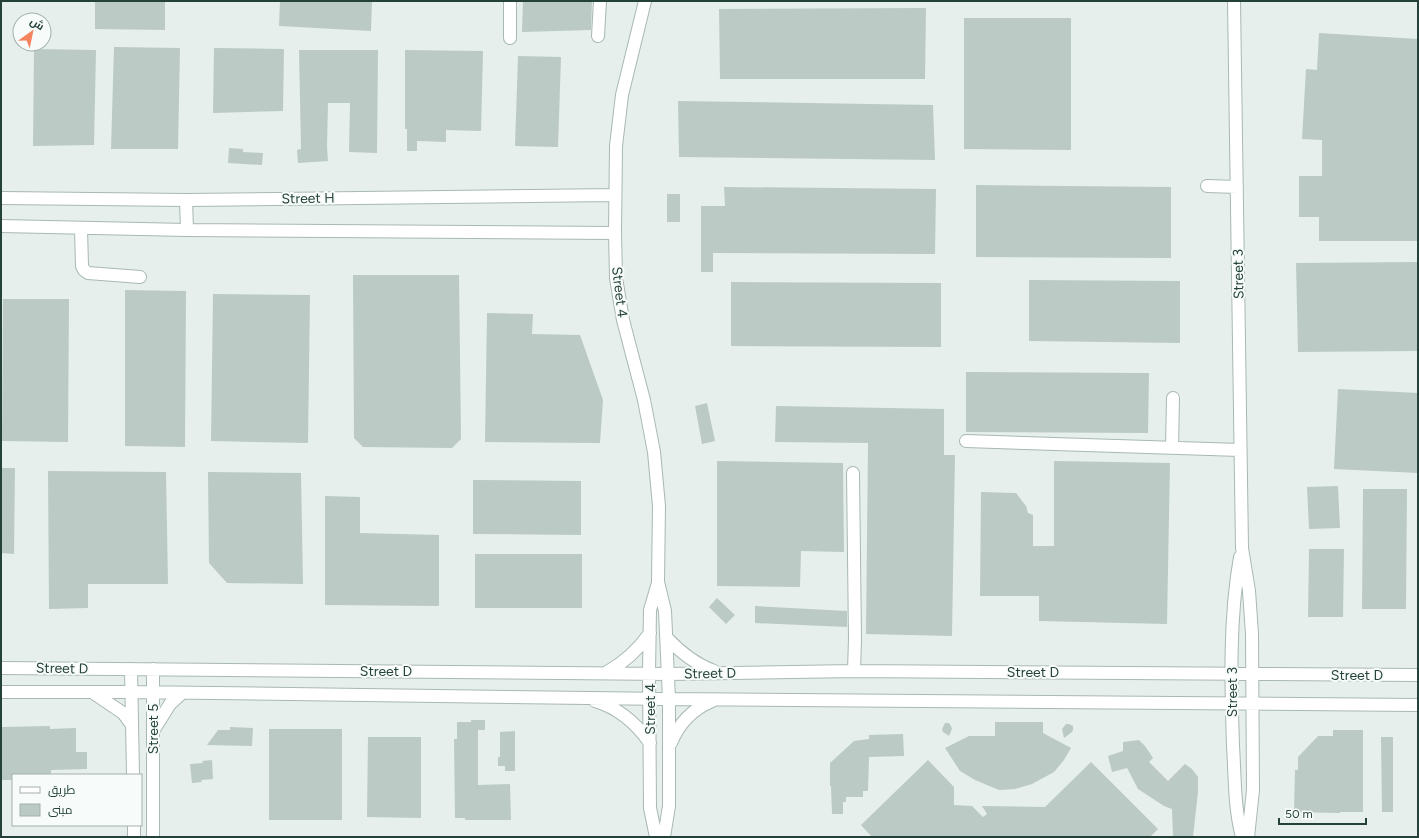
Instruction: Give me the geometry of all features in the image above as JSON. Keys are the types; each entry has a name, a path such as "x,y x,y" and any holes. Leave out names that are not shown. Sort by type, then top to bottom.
{"street":[{"path":"510,1 510,38"},
{"path":"598,36 600,1"},
{"name":"Street 4","path":"645,1 622,95 616,146 616,278 623,320 644,400 654,452 659,506 658,582 665,611 669,699 669,806 664,837"},
{"name":"Street 3","path":"1234,1 1242,548 1251,612 1252,634 1253,790 1248,837"},
{"path":"1207,186 1237,187"},
{"name":"Street H","path":"1,198 186,200 615,196"},
{"path":"186,200 187,230"},
{"path":"1,226 187,230 615,233"},
{"path":"81,228 82,266 84,270 88,273 140,277"},
{"path":"1172,448 1173,398"},
{"path":"966,441 1240,450"},
{"path":"853,473 854,671"},
{"name":"Street 3","path":"1242,548 1233,612 1232,674 1236,797 1242,837"},
{"name":"Street 4","path":"656,837 650,808 649,673 650,610 658,582"},
{"path":"606,673 626,660 635,652 650,633"},
{"path":"666,637 685,656 696,663 721,673"},
{"name":"Street D","path":"1,668 668,674 854,671 1418,675"},
{"name":"Street 5","path":"131,669 133,774"},
{"name":"Street 5","path":"153,669 153,837"},
{"name":"Street D","path":"1,692 153,692 650,699 1418,705"},
{"path":"92,692 123,713 132,725"},
{"path":"153,732 170,704 182,693"},
{"path":"584,698 614,708 640,729 650,743"},
{"path":"669,748 678,729 691,713 715,699"},
{"path":"134,826 134,837"}],"building":[{"path":"95,1 165,1 165,30 95,29"},
{"path":"280,1 372,1 371,31 279,26"},
{"path":"523,1 592,1 591,30 522,32"},
{"path":"926,8 925,79 720,79 719,9"},
{"path":"964,18 1071,18 1071,150 964,149"},
{"path":"1319,33 1418,39 1418,241 1319,241 1319,217 1299,217 1299,176 1322,176 1322,140 1302,139 1306,69 1317,70"},
{"path":"114,47 180,48 178,149 111,149"},
{"path":"214,48 284,49 283,111 213,113"},
{"path":"52,49 96,50 94,145 33,146 34,52 52,52"},
{"path":"299,50 378,50 377,153 349,152 350,103 328,103 328,161 298,163 297,150 301,149"},
{"path":"405,50 483,51 481,131 446,130 446,142 417,141 417,151 407,151 407,129 405,129"},
{"path":"518,56 561,57 558,147 515,146"},
{"path":"678,101 933,105 935,160 679,157"},
{"path":"229,148 243,149 243,152 263,153 262,165 228,163"},
{"path":"976,185 1171,187 1171,258 976,257"},
{"path":"724,187 936,189 935,254 713,253 713,272 701,272 701,206 725,206"},
{"path":"667,194 680,194 680,222 667,222"},
{"path":"1418,262 1418,351 1298,352 1296,263"},
{"path":"353,275 459,275 461,439 452,448 363,447 354,438"},
{"path":"1029,280 1180,281 1180,343 1029,341"},
{"path":"731,282 941,283 941,347 731,346"},
{"path":"125,290 186,291 185,447 125,446"},
{"path":"213,294 310,295 308,443 211,441"},
{"path":"3,299 69,299 68,442 2,441"},
{"path":"487,313 533,314 532,334 580,335 603,400 600,443 485,442"},
{"path":"966,372 1149,373 1148,433 966,432"},
{"path":"1338,389 1418,393 1418,473 1334,469"},
{"path":"707,403 715,441 702,444 695,406"},
{"path":"776,406 944,409 944,455 955,455 952,636 866,634 868,443 775,442"},
{"path":"717,461 843,463 844,552 801,551 800,587 717,586"},
{"path":"1054,461 1170,463 1167,624 1039,621 1039,596 980,596 981,492 1016,493 1026,506 1028,513 1033,515 1033,546 1054,546"},
{"path":"1,468 15,468 14,554 1,553"},
{"path":"48,471 166,472 168,584 88,584 88,608 49,609"},
{"path":"208,472 301,473 303,584 227,583 209,563"},
{"path":"473,480 581,481 581,535 473,534"},
{"path":"1338,486 1340,528 1309,529 1307,487"},
{"path":"1363,489 1407,489 1406,609 1362,609"},
{"path":"325,496 360,497 360,533 439,535 439,606 325,605"},
{"path":"1309,549 1344,549 1343,617 1308,617"},
{"path":"475,554 582,554 582,608 475,608"},
{"path":"717,598 735,615 726,624 709,607"},
{"path":"755,606 847,611 847,627 755,623"},
{"path":"471,720 485,720 485,730 478,730 478,785 510,784 511,820 465,820 465,818 455,818 454,739 457,739 457,722 471,722"},
{"path":"995,722 1043,722 1043,733 1071,748 1064,760 1054,772 1032,784 1015,789 999,790 975,780 960,771 945,748 969,736 995,736"},
{"path":"945,723 949,723 952,729 949,736 943,732 942,729"},
{"path":"1066,724 1073,726 1073,730 1064,738 1062,729"},
{"path":"50,726 50,729 76,728 76,752 87,752 87,769 51,770 51,774 12,774 12,780 1,780 1,727"},
{"path":"230,727 253,728 252,746 207,745 218,730 230,730"},
{"path":"269,729 342,729 342,820 269,820"},
{"path":"1333,730 1363,730 1363,812 1294,812 1295,770 1298,770 1298,757 1318,736 1333,736"},
{"path":"515,731 515,771 505,771 505,766 498,766 498,757 500,757 500,732"},
{"path":"903,734 904,756 869,757 868,791 863,791 863,797 846,797 846,802 843,802 843,814 832,814 830,763 854,741 869,739 869,735"},
{"path":"368,737 421,737 421,818 367,817"},
{"path":"1381,737 1393,737 1393,812 1382,812"},
{"path":"1139,740 1153,758 1149,762 1168,781 1185,764 1192,769 1198,777 1198,792 1193,837 1173,837 1172,809 1164,806 1138,789 1127,768 1112,772 1108,756 1123,751 1123,742"},
{"path":"212,760 213,779 201,780 202,782 192,783 190,764 203,763 202,761"},
{"path":"928,760 954,787 954,805 972,806 983,817 987,814 982,806 1045,807 1091,762 1158,829 1150,837 872,837 861,825"}]}
